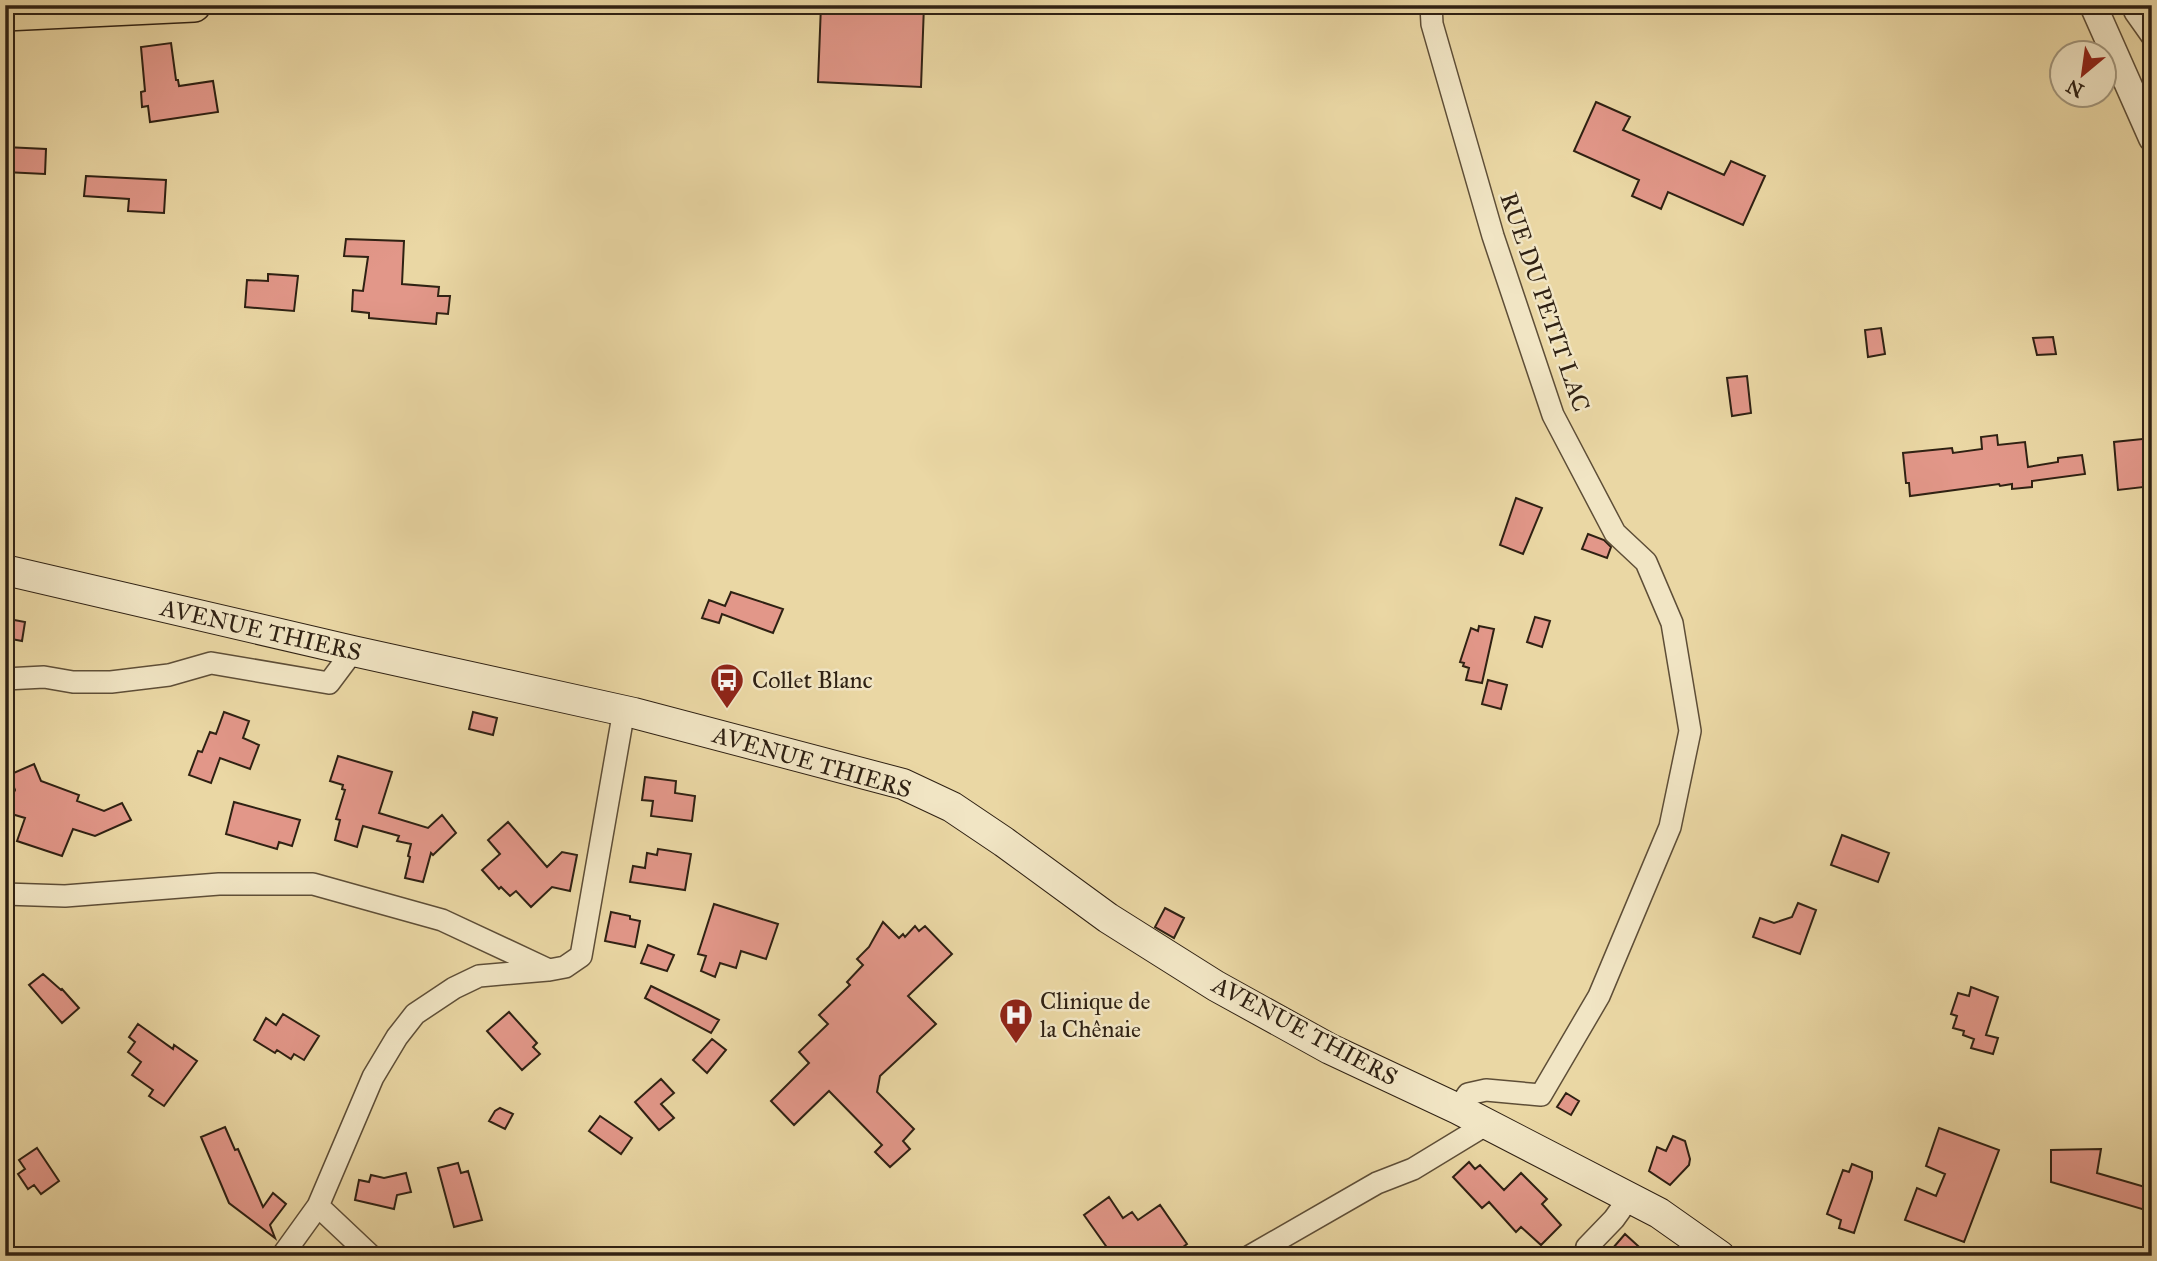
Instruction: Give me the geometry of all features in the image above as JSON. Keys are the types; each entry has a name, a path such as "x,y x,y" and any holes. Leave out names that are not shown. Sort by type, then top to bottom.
{"highway":[{"path":"5,13 194,5"}],"main road":[{"name":"AVENUE THIERS","path":"5,570 353,651 624,710 903,785 952,807 1108,918 1216,986 1330,1049 1458,1109 1659,1213 1720,1256"}],"street":[{"name":"RUE DU PETIT LAC","path":"1431,5 1432,24 1493,236 1553,415 1615,533 1646,562 1672,624 1690,731 1670,827 1599,996 1541,1095 1486,1090 1468,1094 1458,1109"},
{"path":"2094,5 2152,138"},
{"path":"2142,5 2136,12 2152,36"},
{"path":"5,679 44,677 73,682 111,682 169,675 211,663 329,683 353,651"},
{"path":"282,1256 318,1206 373,1077 397,1037 415,1014 454,988 479,976 565,967 581,956 624,710"},
{"path":"5,894 65,896 219,884 313,884 442,920 549,970"},
{"path":"1250,1256 1377,1183 1413,1169 1487,1124"},
{"path":"1591,1256 1587,1247 1614,1219 1629,1198"},
{"path":"318,1206 371,1256"}],"building":[{"path":"821,5 924,5 921,87 818,82"},
{"path":"171,43 179,86 213,81 218,112 150,122 148,106 142,107 141,92 145,91 141,47"},
{"path":"1596,102 1630,117 1623,130 1724,175 1731,161 1765,176 1743,225 1668,192 1661,209 1632,196 1639,180 1574,151"},
{"path":"5,147 46,149 45,174 5,172"},
{"path":"86,176 166,180 164,213 128,211 129,199 84,196"},
{"path":"346,239 404,241 402,284 439,287 438,296 450,296 448,314 437,313 436,324 369,318 369,313 352,311 353,290 363,291 368,257 344,256"},
{"path":"268,274 298,276 294,311 245,307 247,280 268,281"},
{"path":"1881,328 1885,354 1868,357 1865,330"},
{"path":"2053,337 2056,354 2037,355 2033,338"},
{"path":"1747,376 1751,413 1732,416 1727,378"},
{"path":"1997,435 1998,445 2025,442 2028,467 2058,462 2058,458 2082,455 2085,474 2032,481 2032,487 2012,489 2012,484 1999,484 1910,496 1903,453 1952,448 1953,453 1982,449 1981,437"},
{"path":"2152,438 2152,482 2143,483 2144,487 2118,490 2114,442"},
{"path":"1516,498 1542,508 1523,554 1500,545"},
{"path":"1588,534 1604,540 1611,547 1607,558 1582,549"},
{"path":"731,592 783,609 773,633 722,614 719,623 702,618 709,600 725,606"},
{"path":"1535,617 1550,621 1542,647 1527,642"},
{"path":"9,619 25,622 22,641 6,638"},
{"path":"1479,626 1494,629 1482,683 1466,680 1469,668 1460,662 1471,628 1478,631"},
{"path":"1488,680 1507,685 1501,709 1482,704"},
{"path":"224,712 249,721 243,738 259,745 250,769 220,758 211,783 189,775 198,751 202,752 210,732 216,734"},
{"path":"473,712 497,718 493,735 469,729"},
{"path":"338,756 392,772 379,813 428,828 442,815 456,833 433,855 431,853 423,882 405,878 411,844 397,841 399,836 363,826 357,847 335,840 340,820 336,819 345,790 342,789 343,785 330,781"},
{"path":"34,764 41,781 79,795 77,801 104,811 122,803 131,820 95,836 73,829 62,856 17,841 25,818 5,812 15,790 9,775"},
{"path":"645,777 676,781 675,793 695,796 692,821 651,816 653,801 642,800"},
{"path":"234,802 300,820 292,846 279,842 277,849 226,834"},
{"path":"508,822 547,867 562,852 577,855 570,891 552,887 531,907 516,891 510,896 501,887 499,889 482,870 500,854 488,840"},
{"path":"1842,835 1889,853 1878,882 1831,865"},
{"path":"658,849 691,854 685,890 630,882 633,866 645,868 647,853 657,855"},
{"path":"1798,903 1816,910 1800,954 1753,937 1760,918 1774,923 1792,917"},
{"path":"714,904 778,924 766,959 741,951 736,968 720,963 715,977 701,971 706,956 698,954"},
{"path":"1165,908 1184,918 1174,938 1155,927"},
{"path":"611,912 640,921 635,947 605,941"},
{"path":"883,922 899,938 903,934 905,937 915,926 919,931 925,926 952,954 908,996 936,1024 880,1076 877,1092 914,1129 903,1141 910,1149 890,1167 875,1152 882,1145 829,1091 794,1125 771,1101 809,1063 799,1052 828,1024 819,1015 850,985 847,982 863,965 857,959 869,947"},
{"path":"648,945 674,955 667,971 641,963"},
{"path":"43,974 62,989 79,1008 62,1023 29,985"},
{"path":"651,986 719,1020 711,1033 645,998"},
{"path":"1971,987 1998,997 1986,1035 1998,1038 1993,1054 1971,1048 1974,1039 1963,1035 1964,1031 1953,1028 1957,1016 1951,1014 1958,993 1969,996"},
{"path":"509,1012 537,1043 533,1047 540,1054 522,1070 487,1031"},
{"path":"283,1014 319,1036 304,1060 294,1054 291,1059 277,1050 275,1053 254,1040 266,1018 276,1025"},
{"path":"138,1024 173,1049 174,1045 197,1061 164,1106 149,1096 153,1090 132,1075 141,1062 128,1052 135,1042 129,1037"},
{"path":"712,1039 726,1050 707,1073 693,1060"},
{"path":"661,1079 674,1093 661,1104 674,1118 659,1130 635,1102"},
{"path":"1566,1093 1579,1101 1571,1115 1557,1107"},
{"path":"500,1108 513,1114 505,1129 489,1121"},
{"path":"600,1116 632,1138 621,1154 589,1131"},
{"path":"225,1127 235,1150 238,1149 263,1207 273,1193 286,1204 270,1225 275,1238 229,1203 201,1137"},
{"path":"1939,1128 1999,1150 1964,1242 1905,1220 1917,1188 1936,1196 1945,1174 1926,1166"},
{"path":"1673,1136 1685,1141 1690,1159 1689,1165 1670,1185 1649,1171 1657,1147 1666,1151"},
{"path":"37,1148 59,1181 41,1194 34,1185 28,1189 18,1174 25,1169 19,1160"},
{"path":"2101,1149 2097,1173 2152,1189 2152,1212 2051,1182 2051,1150"},
{"path":"1469,1162 1475,1169 1480,1165 1504,1190 1521,1173 1547,1199 1542,1204 1561,1225 1541,1245 1521,1227 1516,1232 1489,1202 1482,1208 1453,1177"},
{"path":"458,1163 461,1173 468,1171 482,1220 454,1227 438,1168"},
{"path":"1852,1164 1872,1172 1854,1233 1839,1228 1841,1220 1827,1214 1843,1170 1849,1172"},
{"path":"406,1173 411,1192 397,1195 394,1209 355,1200 359,1180 369,1182 371,1175 384,1178"},
{"path":"1109,1197 1123,1218 1132,1212 1138,1220 1160,1205 1187,1244 1171,1256 1113,1256 1084,1215"},
{"path":"1625,1234 1649,1256 1606,1256"}],"place":[{"name":"Collet Blanc","path":"727,710"},
{"name":"Clinique de la Chênaie","path":"1016,1045"}]}
